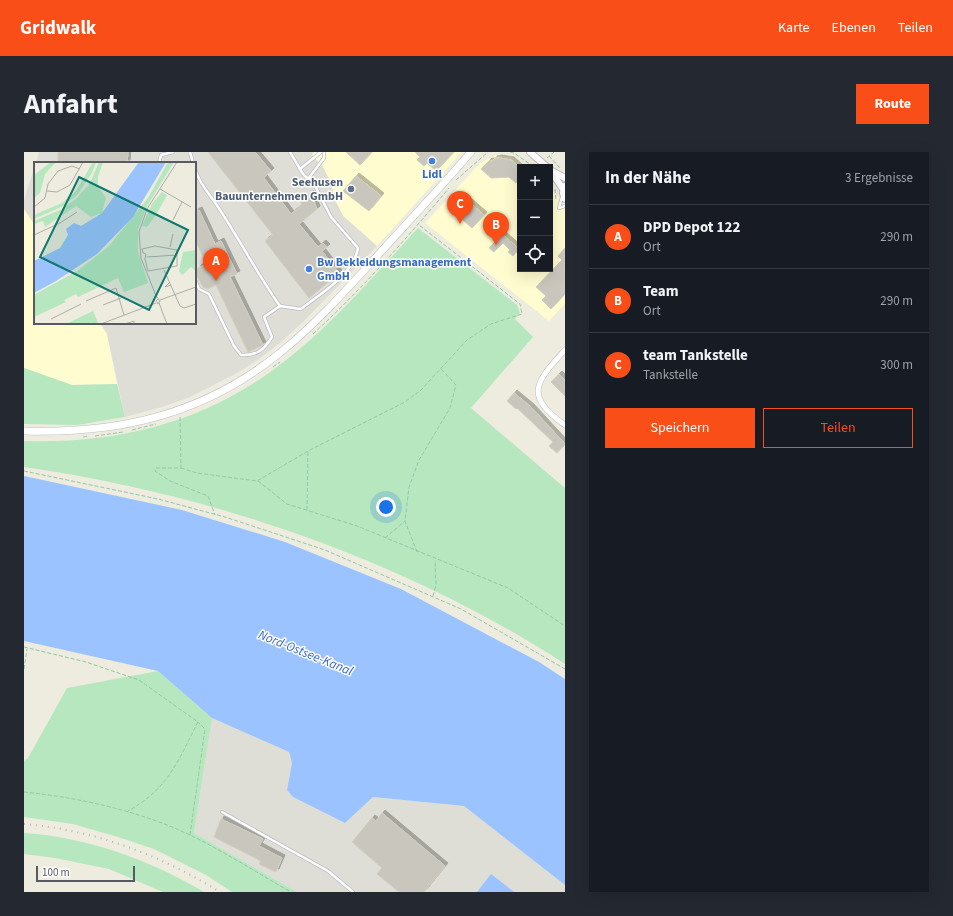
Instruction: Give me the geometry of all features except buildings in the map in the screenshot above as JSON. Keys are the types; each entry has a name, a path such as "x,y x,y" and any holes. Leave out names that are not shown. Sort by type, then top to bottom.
{"main road":[{"path":"24,431 89,430 146,421 192,405 230,387 281,352 332,306 471,152"}],"street":[{"path":"530,152 543,164"},
{"path":"553,172 565,178"},
{"path":"553,175 564,192"},
{"path":"565,350 542,376 538,391 539,402 551,415 565,425"}],"lane":[{"path":"159,162 161,155 173,152"},
{"path":"190,152 193,162"},
{"path":"196,282 199,289 209,294 234,346 241,355 252,355 267,345 272,337 264,317 280,306 301,309 344,274 356,259 358,248 331,217 315,186 300,169 290,152"},
{"path":"300,169 322,152 324,158 308,179"},
{"path":"196,177 221,211 261,279 280,306"},
{"path":"564,192 559,208 565,206"},
{"path":"222,812 328,871 353,892"}],"path":[{"path":"309,337 350,298 418,225 453,183 477,160 488,152"},
{"path":"510,152 514,153 530,164"},
{"path":"545,164 554,152"},
{"path":"553,186 555,189 555,201 559,205"},
{"path":"257,481 308,451 405,402 421,390 467,340 491,324 522,314 520,304 418,225"},
{"path":"272,368 284,359"},
{"path":"418,552 406,521 409,487 419,460 450,408 456,385 440,369"},
{"path":"176,418 180,416 181,468"},
{"path":"80,437 114,434 161,423"},
{"path":"307,510 308,451"},
{"path":"215,515 208,496 170,481 155,471 156,468 181,468 197,473 257,481 287,504 357,526 435,560 508,588 565,626"},
{"path":"24,471 139,494 215,515 325,550 433,596 483,621 565,669"},
{"path":"385,538 406,521"},
{"path":"433,596 436,585 435,560"},
{"path":"24,647 86,662 139,680 205,728 190,836"},
{"path":"24,669 28,648"},
{"path":"128,811 145,802 167,779 198,722"},
{"path":"24,792 52,795 128,811 168,825 209,845 290,892"}],"shaded area":[{"path":"39,152 314,152 312,155 323,167 343,216 377,246 304,321 281,342 259,359 237,373 190,397 162,407 125,417 107,334 101,324 196,324 196,162 36,162"},
{"path":"314,152 462,152 377,246 343,216 323,167 311,155"},
{"path":"496,155 512,157 522,164 517,164 517,272 553,272 553,192 565,203 565,304 549,321 425,223 480,163"},
{"path":"34,168 34,224 24,209 24,200"},
{"path":"24,209 34,224 34,324 101,324 107,334 117,384 72,385 24,368"},
{"path":"212,718 289,752 292,763 287,790 293,797 345,823 373,797 464,806 565,885 565,892 297,892 194,833"}],"green space":[{"path":"418,228 517,305 520,313 515,319 533,337 471,408 565,488 565,664 504,627 439,593 373,563 305,537 236,514 165,495 95,479 24,467 24,441 91,439 155,427 186,417 245,389 273,370 331,321"},
{"path":"24,368 72,385 117,384 125,417 77,425 24,424"},
{"path":"158,671 212,718 194,833 297,892 232,892 206,875 154,849 73,824 24,817 24,761 28,758 67,688"},
{"path":"24,833 71,839 117,852 162,870 204,892 163,892 109,869 55,858 24,854"}],"water":[{"name":"Nord-Ostsee-Kanal","path":"24,476 182,510 285,542 401,589 539,662 565,679 565,885 464,806 373,797 345,823 293,797 287,790 292,763 289,752 212,718 158,671 24,641"},
{"path":"491,874 514,892 477,892"}],"railway":[{"path":"24,824 76,832 126,846 174,867 220,892"}],"place":[{"name":"Lidl","path":"432,161"},
{"name":"Seehusen Bauunternehmen GmbH","path":"351,189"},
{"name":"team Tankstelle","path":"460,224"},
{"name":"Team","path":"496,245"},
{"name":"Bw Bekleidungsmanagement GmbH","path":"309,269"},
{"name":"DPD Depot 122","path":"216,281"}]}
